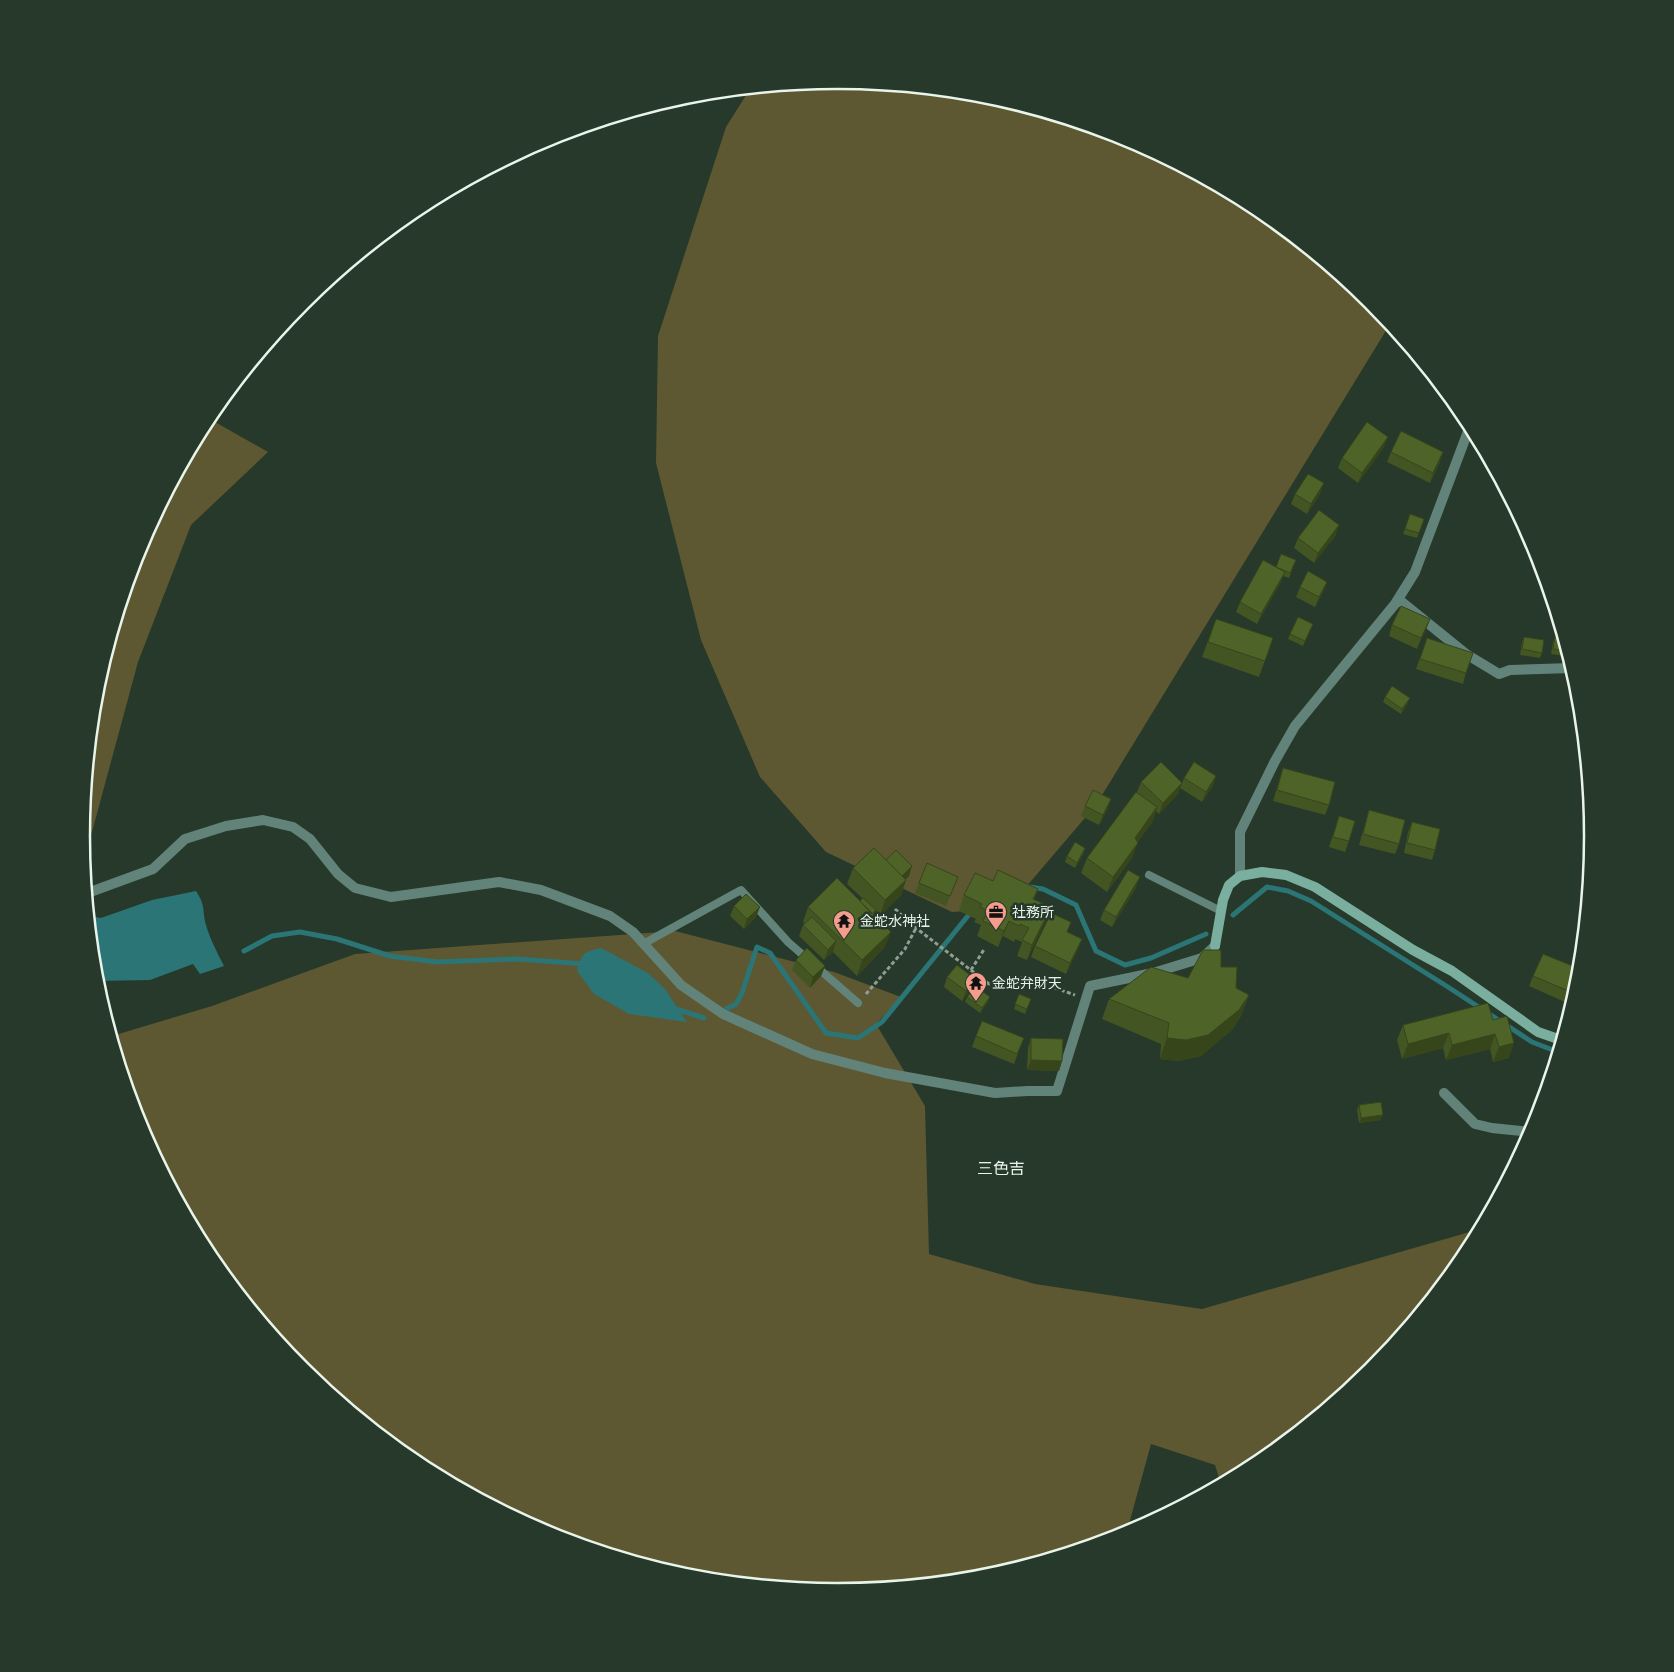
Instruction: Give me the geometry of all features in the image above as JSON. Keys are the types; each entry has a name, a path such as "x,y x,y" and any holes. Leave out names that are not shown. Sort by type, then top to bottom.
{"street":[{"path":"1240,876 1240,832 1283,747 1295,726 1398,599 1415,572 1467,435"},
{"path":"1398,599 1466,654 1499,674 1510,670 1565,668"},
{"path":"92,891 153,869 185,838 226,826 263,820 293,827 310,839 338,874 355,888 391,897 500,882 541,890 610,916 633,932 681,986 723,1014 812,1054 886,1073 995,1093 1057,1091 1090,986 1153,973 1202,958 1215,946 1223,900 1229,885 1240,876 1262,872 1286,876 1315,888 1413,950 1452,971 1538,1032 1556,1038"},
{"path":"1444,1093 1476,1124 1492,1128 1523,1131"}],"lane":[{"path":"1149,874 1221,912"},
{"path":"643,944 741,890 788,942 858,1003"}],"path":[{"path":"895,909 916,928 989,984 1023,977 1085,998"},
{"path":"858,1003 906,949 916,928"},
{"path":"971,970 985,948"}],"shaded area":[{"path":"837,89 886,90 935,95 983,103 1077,128 1168,166 1211,189 1252,215 1292,243 1330,274 1386,330 1096,805 1008,908 952,912 826,852 760,777 701,640 656,463 658,336 726,127 747,94 788,90"},
{"path":"215,422 268,452 191,525 138,662 90,834 91,787 96,738 104,690 129,596 167,505 190,462"},
{"path":"675,931 834,972 901,997 876,1024 925,1106 929,1254 1035,1284 1202,1309 1470,1232 1430,1291 1399,1329 1330,1398 1292,1429 1252,1457 1219,1478 1215,1465 1151,1444 1129,1523 1123,1526 1077,1544 1030,1558 983,1569 935,1577 886,1582 788,1582 739,1577 691,1569 644,1558 597,1544 506,1506 463,1483 422,1457 382,1429 344,1398 275,1329 244,1291 190,1210 167,1167 129,1076 117,1035 212,1006 355,954"}],"water":[{"path":"196,891 203,904 205,920 214,946 224,966 200,974 193,964 150,980 104,981 94,917 101,918 152,900"},
{"path":"601,948 648,973 665,989 687,1022 629,1014 594,994 577,971 584,954"}],"building":[{"path":"1367,422 1388,437 1362,473 1342,458"},
{"path":"1401,431 1443,452 1433,473 1391,452"},
{"path":"1308,474 1324,483 1311,504 1295,494"},
{"path":"1319,510 1339,525 1318,553 1298,538"},
{"path":"1410,514 1424,519 1419,533 1405,529"},
{"path":"1281,554 1296,560 1290,573 1276,567"},
{"path":"1263,560 1285,572 1261,614 1240,602"},
{"path":"1308,571 1327,582 1319,597 1300,587"},
{"path":"1401,606 1430,619 1421,638 1392,625"},
{"path":"1298,617 1313,624 1305,641 1290,634"},
{"path":"1216,619 1273,638 1265,661 1208,642"},
{"path":"1524,637 1544,640 1542,653 1522,649"},
{"path":"1555,637 1557,637 1561,650 1553,649"},
{"path":"1427,638 1473,653 1466,673 1420,659"},
{"path":"1392,686 1410,698 1402,709 1385,697"},
{"path":"1161,762 1182,783 1163,803 1141,782"},
{"path":"1194,762 1216,776 1206,792 1184,778"},
{"path":"1283,768 1335,782 1329,805 1277,790"},
{"path":"1093,790 1111,799 1103,815 1085,806"},
{"path":"1136,792 1157,807 1135,838 1138,843 1113,877 1087,858"},
{"path":"1369,810 1405,820 1399,844 1363,834"},
{"path":"1339,816 1355,821 1349,841 1333,837"},
{"path":"1412,822 1440,829 1435,850 1407,843"},
{"path":"1075,842 1085,848 1077,863 1067,856"},
{"path":"874,848 906,880 885,900 853,868"},
{"path":"896,850 912,866 902,876 886,860"},
{"path":"927,863 958,877 950,896 919,883"},
{"path":"998,870 1038,889 1033,899 1051,907 1032,945 1022,940 1029,928 1009,921 1004,931 983,921 988,911 980,907 982,904 964,895 975,873 993,881"},
{"path":"1128,870 1140,877 1116,917 1104,910"},
{"path":"837,878 891,932 862,960 808,907"},
{"path":"746,894 760,907 747,919 734,906"},
{"path":"863,898 876,910 872,914 860,901"},
{"path":"1051,913 1071,922 1067,932 1082,939 1070,963 1035,946"},
{"path":"812,917 836,941 828,950 803,925"},
{"path":"807,948 825,966 813,977 796,960"},
{"path":"1203,950 1221,950 1221,967 1237,967 1236,988 1249,995 1239,1010 1208,1035 1186,1040 1167,1038 1169,1023 1109,999 1151,967 1188,978"},
{"path":"1543,954 1573,966 1568,991 1533,976"},
{"path":"957,965 975,979 966,991 947,977"},
{"path":"975,986 990,997 982,1008 967,997"},
{"path":"1019,994 1031,999 1027,1009 1015,1004"},
{"path":"1488,1003 1493,1020 1507,1016 1514,1043 1499,1047 1495,1034 1452,1045 1449,1033 1408,1044 1403,1025"},
{"path":"982,1021 1024,1038 1017,1054 976,1036"},
{"path":"1031,1038 1063,1039 1062,1061 1031,1060"},
{"path":"1381,1102 1383,1115 1361,1118 1359,1105"}],"waterway":[{"path":"1030,887 1043,889 1076,905 1096,951 1125,965 1151,958 1206,934"},
{"path":"1233,915 1267,887 1288,891 1311,901 1532,1042 1553,1050"},
{"path":"726,1009 736,1004 742,993 757,947 770,953 826,1033 858,1038 882,1022 971,912"},
{"path":"244,951 272,936 300,932 337,939 390,956 437,962 518,959 585,964"},
{"path":"673,1008 704,1018"}],"place":[{"name":"社務所","path":"996,931"},
{"name":"金蛇水神社","path":"844,940"},
{"name":"金蛇弁財天","path":"976,1002"}],"district":[{"name":"三色吉","path":"1001,1168"}]}
